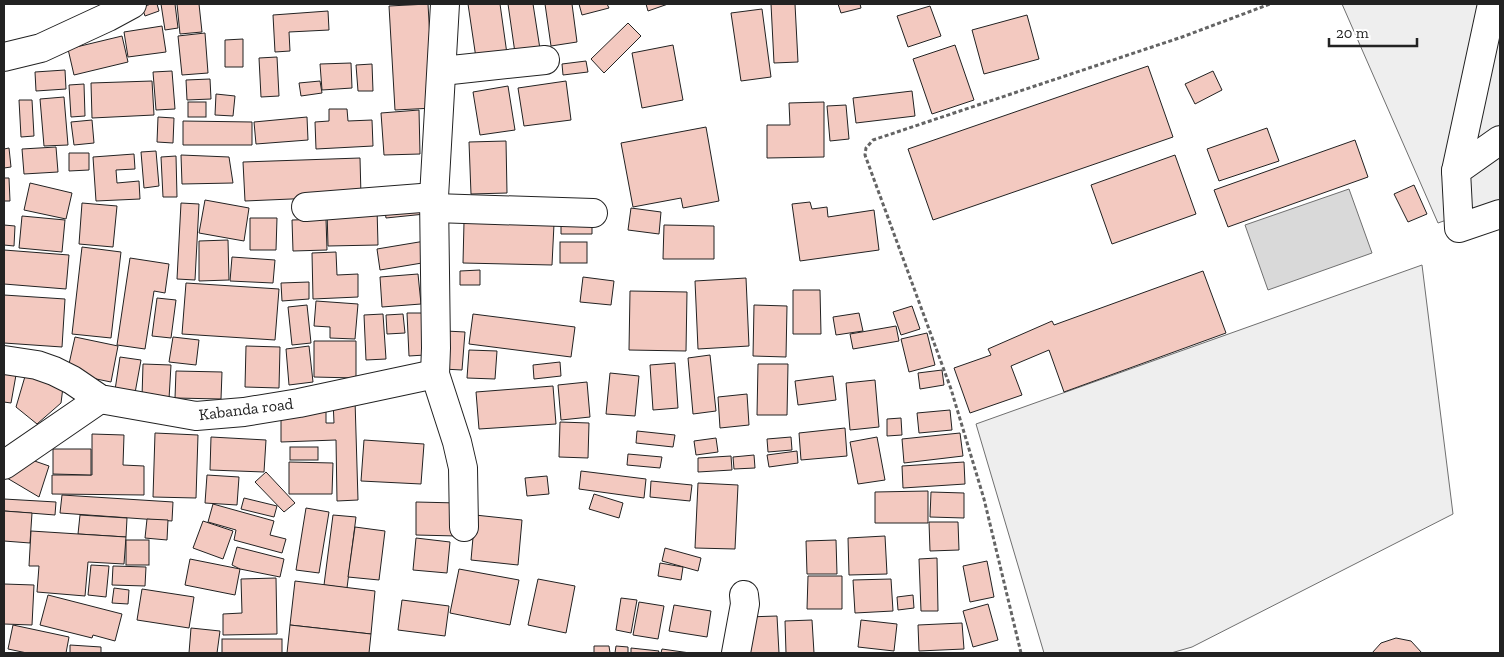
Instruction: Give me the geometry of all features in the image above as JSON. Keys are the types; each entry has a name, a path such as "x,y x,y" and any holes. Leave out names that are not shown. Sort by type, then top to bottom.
{"street":[{"path":"4,57 41,48 132,4"},
{"path":"445,4 434,202 435,374 457,442 463,468 464,527"},
{"path":"1492,4 1456,171 1459,228 1500,214"},
{"path":"442,71 545,60"},
{"path":"1456,171 1500,140"},
{"path":"306,207 434,202 594,213"},
{"name":"Kabanda road","path":"4,360 54,371 72,380 100,399 196,416 244,412 299,403 435,374"},
{"path":"4,465 100,399"},
{"path":"736,653 745,604 744,595"}],"path":[{"path":"1022,653 984,499 953,398 865,156 866,148 872,140 1182,37 1270,4"}],"shaded area":[{"path":"1342,4 1500,4 1500,201 1438,223"},
{"path":"1349,189 1372,253 1268,290 1245,225"},
{"path":"1422,265 1453,514 1192,647 1171,653 1044,653 976,424"}],"building":[{"path":"157,4 159,11 145,16 142,7"},
{"path":"161,4 175,4 178,28 165,30"},
{"path":"177,4 199,4 202,32 180,34"},
{"path":"428,4 434,108 395,110 389,6"},
{"path":"468,4 500,4 507,54 476,58"},
{"path":"508,4 533,4 540,49 515,53"},
{"path":"545,4 572,4 577,42 551,46"},
{"path":"579,4 607,4 609,8 582,15"},
{"path":"646,4 668,4 648,11"},
{"path":"771,4 795,4 798,62 774,63"},
{"path":"838,4 860,4 861,8 841,13"},
{"path":"930,6 941,36 908,47 897,16"},
{"path":"762,9 771,77 741,81 731,13"},
{"path":"328,11 329,30 289,32 290,51 275,52 273,15"},
{"path":"1027,15 1039,59 984,74 972,30"},
{"path":"628,23 641,36 604,73 591,59"},
{"path":"162,26 166,52 128,57 124,32"},
{"path":"205,33 208,73 182,75 178,36"},
{"path":"122,36 128,62 74,75 68,49"},
{"path":"243,39 243,67 225,67 225,40"},
{"path":"673,45 683,100 642,108 632,53"},
{"path":"955,45 974,100 932,114 913,59"},
{"path":"277,57 279,96 261,97 259,58"},
{"path":"586,61 588,72 563,75 562,64"},
{"path":"351,63 352,88 322,90 320,64"},
{"path":"372,64 373,91 358,91 356,65"},
{"path":"1148,66 1173,137 933,220 908,149"},
{"path":"65,70 66,89 36,91 35,72"},
{"path":"172,71 175,109 156,110 153,72"},
{"path":"1213,71 1222,90 1195,104 1185,84"},
{"path":"210,79 211,99 187,100 186,80"},
{"path":"152,81 154,115 92,118 91,83"},
{"path":"320,81 322,93 301,96 299,83"},
{"path":"566,81 571,120 524,126 518,88"},
{"path":"84,84 85,116 71,117 69,85"},
{"path":"508,86 515,130 480,135 473,92"},
{"path":"912,91 915,116 856,123 853,98"},
{"path":"216,94 235,96 233,116 215,115"},
{"path":"64,97 68,145 44,146 40,99"},
{"path":"19,100 32,100 34,136 21,137"},
{"path":"188,102 206,102 206,117 188,117"},
{"path":"824,102 824,157 767,158 767,125 790,125 789,103"},
{"path":"846,105 849,139 830,141 827,106"},
{"path":"329,109 347,109 348,121 372,120 373,146 316,149 315,122 329,121"},
{"path":"419,110 420,154 384,155 381,113"},
{"path":"158,117 174,118 173,143 157,142"},
{"path":"307,117 308,140 256,144 254,122"},
{"path":"92,120 94,143 74,145 71,122"},
{"path":"183,121 252,122 252,145 183,145"},
{"path":"706,127 719,201 683,208 681,198 633,207 621,143"},
{"path":"1267,128 1279,161 1219,181 1207,149"},
{"path":"1355,140 1368,177 1228,227 1214,190"},
{"path":"506,141 507,193 471,194 469,142"},
{"path":"56,147 58,172 24,174 22,149"},
{"path":"9,148 11,167 4,168 4,149"},
{"path":"156,151 159,186 144,188 141,152"},
{"path":"69,153 89,153 89,170 69,171"},
{"path":"134,154 135,169 116,170 117,183 139,181 140,199 96,201 93,157"},
{"path":"181,155 229,157 233,183 182,184"},
{"path":"1175,155 1196,214 1112,244 1091,185"},
{"path":"176,156 177,197 163,197 161,157"},
{"path":"360,158 361,196 245,201 243,162"},
{"path":"4,178 9,178 10,201 4,201"},
{"path":"30,183 72,193 66,219 24,210"},
{"path":"1414,185 1427,214 1408,222 1394,194"},
{"path":"205,200 249,208 244,241 199,233"},
{"path":"423,200 425,214 386,218 384,205"},
{"path":"810,202 812,209 827,207 828,217 874,210 879,250 800,261 792,204"},
{"path":"82,203 117,206 113,247 79,244"},
{"path":"181,203 199,204 195,280 177,279"},
{"path":"377,208 378,245 328,246 327,210"},
{"path":"631,208 661,212 659,234 628,230"},
{"path":"22,216 65,220 62,252 19,248"},
{"path":"250,218 277,218 276,250 250,250"},
{"path":"561,218 592,219 592,234 561,234"},
{"path":"326,219 327,250 293,251 292,220"},
{"path":"464,222 554,224 552,265 463,263"},
{"path":"4,225 15,226 14,246 4,245"},
{"path":"664,225 714,226 714,259 663,259"},
{"path":"228,240 229,280 199,281 199,241"},
{"path":"425,241 428,262 380,270 377,249"},
{"path":"560,242 587,242 587,263 560,263"},
{"path":"82,247 121,252 111,338 72,334"},
{"path":"4,250 69,255 66,289 4,284"},
{"path":"336,252 337,275 358,274 358,297 313,299 312,253"},
{"path":"232,257 275,260 273,283 230,281"},
{"path":"130,258 169,264 165,293 154,291 145,349 117,345"},
{"path":"480,270 480,285 460,285 460,271"},
{"path":"1203,271 1226,333 1064,392 1049,350 1011,366 1022,395 970,413 954,368 991,355 988,349 1052,321 1054,325"},
{"path":"418,274 421,304 382,307 380,277"},
{"path":"583,277 614,281 611,305 580,302"},
{"path":"746,278 749,346 698,349 695,281"},
{"path":"309,282 309,299 282,301 281,283"},
{"path":"186,283 279,289 275,340 182,334"},
{"path":"793,290 820,290 821,334 793,334"},
{"path":"630,291 687,292 686,351 629,350"},
{"path":"4,295 65,299 62,347 4,343"},
{"path":"157,298 176,300 171,338 152,336"},
{"path":"316,301 358,304 355,339 330,338 330,327 314,326"},
{"path":"307,305 311,343 292,345 288,307"},
{"path":"754,305 787,306 786,357 753,356"},
{"path":"912,306 920,329 901,335 893,312"},
{"path":"407,313 423,313 425,355 409,356"},
{"path":"859,313 863,331 836,335 833,317"},
{"path":"383,314 386,359 366,360 364,315"},
{"path":"403,314 405,333 387,334 386,315"},
{"path":"473,314 575,327 571,357 469,344"},
{"path":"896,326 899,341 853,349 850,334"},
{"path":"446,331 465,332 462,370 443,369"},
{"path":"927,333 935,365 909,372 901,339"},
{"path":"75,337 118,346 111,382 67,373"},
{"path":"173,337 199,340 196,365 169,362"},
{"path":"314,341 356,341 356,378 314,377"},
{"path":"246,346 280,347 279,388 245,387"},
{"path":"309,346 313,382 289,385 286,349"},
{"path":"469,350 497,351 495,379 467,378"},
{"path":"710,355 716,411 693,414 688,358"},
{"path":"120,357 141,360 135,393 115,390"},
{"path":"560,362 561,376 534,379 533,365"},
{"path":"675,363 678,408 653,410 650,365"},
{"path":"143,364 171,365 169,399 142,397"},
{"path":"758,364 788,364 787,415 757,415"},
{"path":"942,370 944,385 920,389 918,373"},
{"path":"176,371 222,372 221,399 175,398"},
{"path":"4,373 16,375 11,403 4,402"},
{"path":"26,373 64,379 61,403 37,424 16,407"},
{"path":"610,373 639,376 635,416 606,414"},
{"path":"833,376 836,400 798,405 795,381"},
{"path":"875,380 879,427 850,430 846,383"},
{"path":"587,382 590,417 561,420 558,385"},
{"path":"553,386 556,424 479,429 476,392"},
{"path":"747,394 749,425 720,428 718,397"},
{"path":"333,400 355,400 358,500 337,501 336,440 281,442 281,413 326,411 326,423 334,423"},
{"path":"950,410 952,430 919,433 917,413"},
{"path":"901,418 902,435 887,436 887,419"},
{"path":"560,422 589,423 588,458 559,457"},
{"path":"845,428 847,456 801,460 799,433"},
{"path":"637,431 675,435 673,447 636,443"},
{"path":"155,433 198,435 196,498 153,497"},
{"path":"960,433 963,456 904,463 902,439"},
{"path":"92,434 124,435 123,465 144,466 144,495 52,494 52,475 92,475"},
{"path":"211,437 266,440 264,472 210,470"},
{"path":"791,437 792,450 768,452 767,439"},
{"path":"877,437 885,480 858,484 850,442"},
{"path":"716,438 718,452 696,455 694,441"},
{"path":"364,440 424,444 421,484 361,481"},
{"path":"290,447 318,447 318,460 290,460"},
{"path":"53,449 91,449 91,475 53,474"},
{"path":"797,451 798,463 769,467 767,455"},
{"path":"628,454 662,457 660,468 627,465"},
{"path":"754,455 755,468 734,469 733,457"},
{"path":"731,456 732,470 698,472 698,458"},
{"path":"23,457 49,466 39,497 7,478"},
{"path":"289,462 333,463 332,494 289,494"},
{"path":"964,462 965,484 903,488 902,466"},
{"path":"581,471 646,479 644,498 579,489"},
{"path":"266,472 295,503 284,512 255,482"},
{"path":"207,475 239,477 237,505 205,503"},
{"path":"547,476 549,494 527,496 525,478"},
{"path":"651,481 692,485 690,501 650,497"},
{"path":"698,483 738,485 735,549 695,548"},
{"path":"928,491 928,523 875,523 875,492"},
{"path":"931,492 964,493 964,518 930,517"},
{"path":"594,494 623,503 619,518 589,509"},
{"path":"62,495 173,502 172,521 60,513"},
{"path":"244,498 277,506 274,517 241,509"},
{"path":"4,499 56,502 55,515 4,511"},
{"path":"416,502 458,503 457,536 416,535"},
{"path":"213,504 274,521 270,535 286,539 282,553 234,540 236,530 208,522"},
{"path":"306,508 329,512 319,573 296,570"},
{"path":"4,511 32,513 30,543 4,541"},
{"path":"80,515 127,518 126,537 78,534"},
{"path":"333,515 356,517 347,588 324,585"},
{"path":"475,515 522,520 518,565 471,560"},
{"path":"147,519 168,520 167,540 145,538"},
{"path":"203,521 233,531 223,559 193,548"},
{"path":"929,522 958,522 959,550 930,551"},
{"path":"355,527 385,531 379,580 348,577"},
{"path":"31,531 126,537 124,564 88,562 85,596 37,592 39,566 29,566"},
{"path":"885,536 887,574 849,575 848,538"},
{"path":"416,538 450,542 447,573 413,570"},
{"path":"126,540 149,540 149,565 126,565"},
{"path":"836,540 837,574 807,574 806,541"},
{"path":"237,547 284,559 280,577 240,569 232,565"},
{"path":"665,548 701,558 698,571 662,561"},
{"path":"937,558 938,611 921,611 919,559"},
{"path":"190,559 240,569 235,595 185,585"},
{"path":"987,561 994,597 970,602 963,566"},
{"path":"660,563 683,567 681,580 658,576"},
{"path":"91,565 109,566 106,597 88,595"},
{"path":"113,566 146,567 145,586 112,585"},
{"path":"459,569 519,580 510,625 450,613"},
{"path":"808,576 842,576 842,609 807,609"},
{"path":"276,578 277,634 223,635 223,614 242,613 241,579"},
{"path":"538,579 575,586 566,633 528,625"},
{"path":"891,579 893,611 855,613 853,580"},
{"path":"295,581 375,591 371,634 290,625"},
{"path":"4,584 34,585 32,625 4,624"},
{"path":"114,588 129,590 128,604 112,603"},
{"path":"142,589 194,597 189,628 137,620"},
{"path":"48,595 122,614 115,641 93,635 92,638 40,625"},
{"path":"913,595 914,608 898,610 897,597"},
{"path":"621,598 637,600 631,633 616,630"},
{"path":"402,600 449,606 445,636 398,630"},
{"path":"639,602 664,606 658,639 633,635"},
{"path":"988,604 998,640 973,647 963,611"},
{"path":"674,605 711,611 707,637 669,631"},
{"path":"777,616 779,653 749,653 747,617"},
{"path":"812,620 814,653 786,653 785,621"},
{"path":"861,620 897,624 894,651 858,647"},
{"path":"962,623 964,649 919,651 918,625"},
{"path":"13,625 69,637 66,653 27,653 8,649"},
{"path":"290,625 371,634 369,653 287,653"},
{"path":"191,628 220,631 217,653 189,653"},
{"path":"1396,638 1411,641 1422,653 1372,653 1381,643"},
{"path":"222,639 282,639 282,653 222,653"},
{"path":"70,645 101,647 101,653 70,653"},
{"path":"594,646 609,646 610,653 594,653"},
{"path":"616,646 628,647 628,653 615,653"},
{"path":"631,648 659,651 658,653 631,653"},
{"path":"662,649 690,653 661,653"}]}
